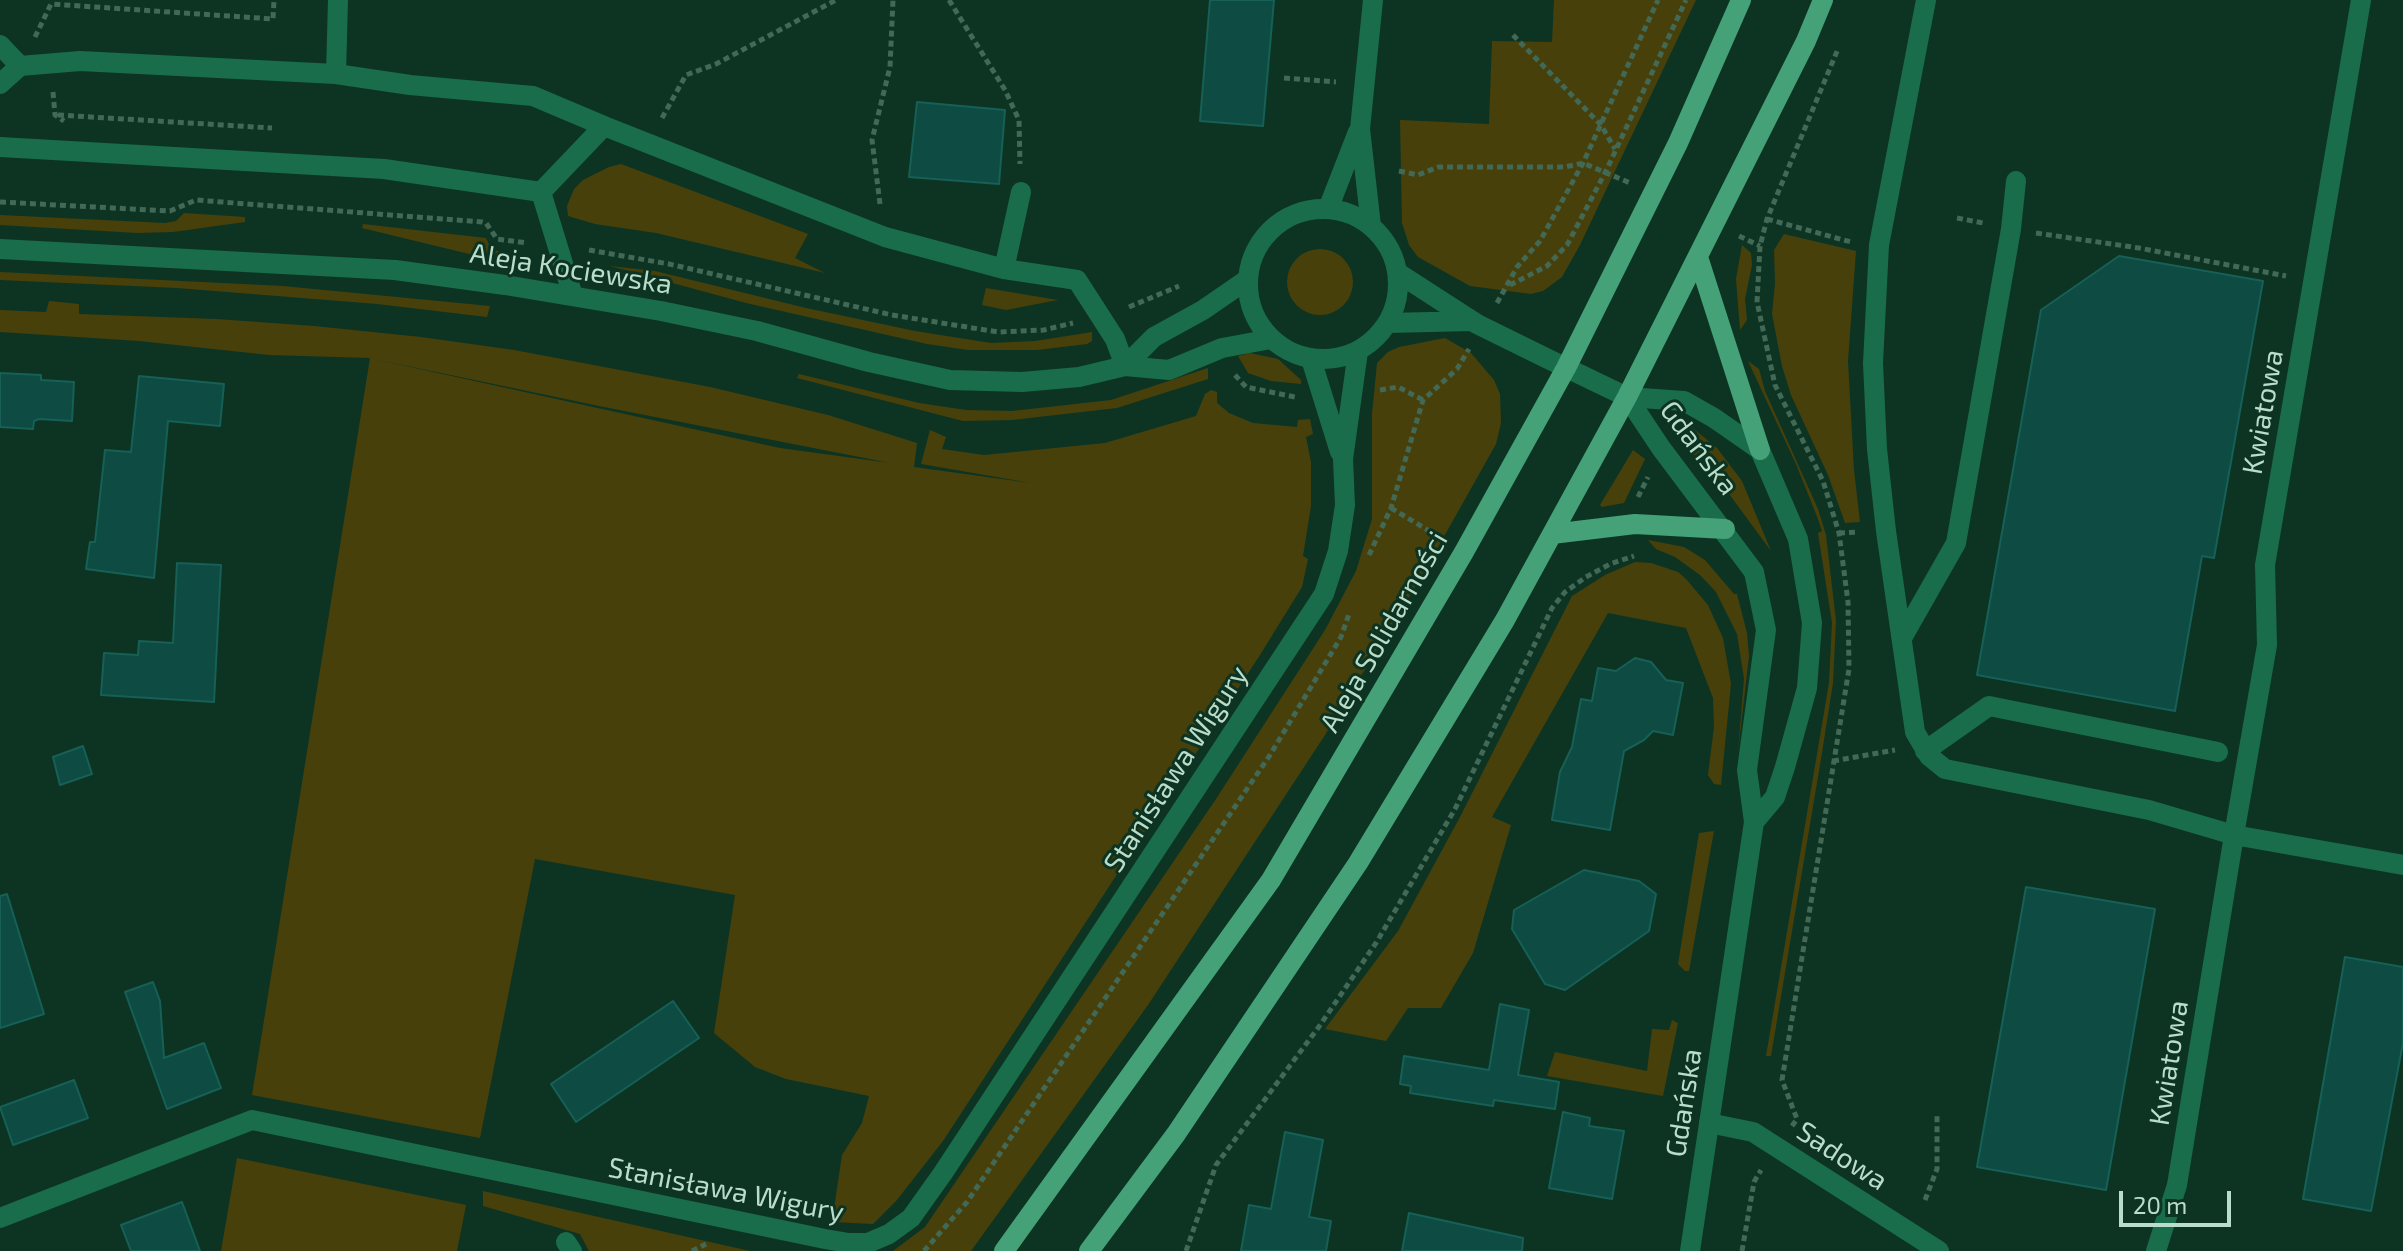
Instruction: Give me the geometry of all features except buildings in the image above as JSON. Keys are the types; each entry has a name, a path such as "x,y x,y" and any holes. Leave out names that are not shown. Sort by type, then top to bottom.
{"main road":[{"name":"Aleja Solidarności","path":"1004,1251 1271,880 1464,552 1566,368 1678,143 1741,0"},
{"path":"1089,1251 1176,1134 1358,863 1521,588 1627,397 1806,41 1823,0"},
{"path":"1698,257 1760,450"},
{"path":"1552,534 1635,524 1725,529"}],"street":[{"path":"336,74 338,0"},
{"path":"1371,226 1360,129 1373,0"},
{"path":"1926,0 1879,245 1873,363 1878,463 1915,732 1925,751 1945,769 2149,810 2234,835 2403,865"},
{"name":"Kwiatowa","path":"2156,1251 2177,1185 2267,645 2265,565 2361,0"},
{"path":"0,45 20,66"},
{"path":"0,84 20,66 80,61 336,74 410,85 533,96 885,237 1004,269 1077,280 1115,339 1125,366 1154,337 1203,310 1248,279"},
{"path":"541,192 604,126"},
{"path":"1328,209 1360,129"},
{"path":"0,147 384,169 541,192"},
{"path":"1902,638 1956,543 2011,229 2016,181"},
{"path":"541,192 573,296"},
{"path":"1004,269 1021,192"},
{"path":"1328,209 1350,214 1371,226 1389,247 1398,273 1397,299 1388,323 1375,340 1343,357 1311,359 1289,352 1271,339 1257,321 1250,300 1248,279 1253,256 1265,236 1282,220 1304,211 1328,209"},
{"name":"Aleja Kociewska","path":"0,249 395,270 661,311 757,331 869,362 950,380 1022,382 1079,377 1125,366 1169,370 1222,348 1271,339"},
{"path":"1398,273 1472,321 1627,397"},
{"path":"1388,323 1472,321"},
{"name":"Stanisława Wigury","path":"0,1218 252,1120 822,1245 868,1243 889,1234 911,1218 943,1173 1324,594 1338,551 1345,505 1343,459 1358,351"},
{"name":"Stanisława Wigury","path":"1311,359 1343,459"},
{"name":"Gdańska","path":"1627,397 1684,401 1760,450 1798,539 1812,623 1807,688 1775,797 1754,822"},
{"name":"Gdańska","path":"1627,397 1661,448 1725,529 1754,572 1766,630 1747,770 1754,822 1690,1251"},
{"path":"1925,751 1989,706 2218,752"},
{"name":"Sadowa","path":"1709,1123 1753,1132 1939,1251"}],"path":[{"path":"20,66 51,4 273,19 274,0"},
{"path":"672,98 686,75 716,64 836,0"},
{"path":"885,237 872,140 890,67 893,0"},
{"path":"949,0 1005,90 1019,120 1021,192"},
{"path":"1658,0 1583,163 1540,241 1517,267 1508,286 1547,266 1567,245 1606,171 1686,0"},
{"path":"1513,35 1601,125 1615,149"},
{"path":"1714,223 1760,246 1767,219 1843,35"},
{"path":"1284,78 1336,82"},
{"path":"55,115 272,128"},
{"path":"1399,171 1418,175 1438,167 1565,167 1583,163 1653,194"},
{"path":"0,202 170,211 196,200 482,222 497,239 669,264 892,315 998,332 1044,330 1144,302 1188,282 1203,310"},
{"path":"1957,218 2139,248 2314,282"},
{"path":"1767,219 1859,244"},
{"path":"1222,348 1235,377 1246,387 1307,400 1324,399"},
{"path":"1352,394 1398,387 1423,400 1457,369"},
{"path":"1633,506 1654,464"},
{"path":"1391,508 1464,552"},
{"path":"1839,533 1863,532"},
{"path":"1186,1251 1216,1165 1318,1028 1376,943 1455,809 1552,608 1565,592 1586,577 1610,564 1637,555"},
{"path":"1521,588 1552,608"},
{"path":"1833,761 1896,750"},
{"path":"1925,1200 1937,1169 1937,1116"},
{"path":"1742,1251 1754,1182"}],"shaded area":[{"path":"1554,0 1696,0 1562,277 1543,291 1531,294 1470,286 1418,257 1409,245 1402,223 1400,120 1489,124 1492,41 1552,42"},
{"path":"621,164 808,234 795,258 825,273 656,233 595,224 568,216 567,206 574,189 583,180"},
{"path":"184,213 245,217 245,222 173,232 137,233 0,225 0,215 165,223 176,221"},
{"path":"363,224 486,238 491,249 498,251 498,261 362,228"},
{"path":"1784,234 1856,251 1848,361 1860,522 1845,523 1828,475 1791,395 1782,366 1772,314 1774,250"},
{"path":"1742,245 1751,253 1752,265 1745,299 1747,320 1740,330 1736,279"},
{"path":"1314,249 1326,249 1338,254 1348,264 1353,282 1351,295 1338,310 1326,315 1314,315 1302,310 1292,300 1287,288 1287,276 1292,264 1302,254"},
{"path":"610,266 655,271 806,308 991,343 1035,341 1092,332 1092,341 1037,350 968,350 927,344 746,303"},
{"path":"0,272 283,286 490,306 487,317 377,304 177,288 0,280"},
{"path":"986,288 1058,300 1006,310 982,305"},
{"path":"49,301 79,304 79,314 314,326 514,350 710,387 828,415 917,443 914,467 1031,483 921,464 930,430 946,437 942,449 984,455 1105,443 1196,416 1205,394 1211,390 1217,392 1217,403 1229,413 1253,423 1297,427 1298,420 1310,419 1313,434 1306,437 1311,462 1311,506 1303,556 1308,559 1302,587 1260,655 943,1141 897,1200 873,1224 832,1222 842,1155 862,1123 869,1096 786,1079 755,1067 714,1033 735,895 535,859 480,1138 252,1095 370,358 269,355 139,341 0,332 0,310 46,312","holes":["374,359 890,463 780,448"]},
{"path":"1445,338 1471,353 1494,380 1500,394 1501,423 1496,444 1419,581 1325,735 1148,1005 971,1251 893,1251 925,1227 1216,799 1325,630 1356,571 1372,519 1372,414 1377,363 1388,352 1399,347"},
{"path":"1250,353 1278,359 1301,380 1301,384 1271,381 1248,373 1238,356"},
{"path":"1748,361 1759,369 1765,391 1818,509 1826,535 1836,621 1833,683 1771,1056 1766,1056 1829,683 1832,623 1818,533 1822,531 1796,464"},
{"path":"1208,368 1208,379 1117,408 1012,420 963,421 797,378 799,374 919,403 966,410 1012,411 1111,400"},
{"path":"1689,425 1717,448 1742,481 1771,551 1724,487 1683,443"},
{"path":"1633,450 1645,459 1624,503 1602,507 1600,505"},
{"path":"1648,540 1684,547 1705,560 1737,594 1747,633 1749,656 1738,752 1744,679 1737,634 1716,592 1700,575 1675,557 1656,549"},
{"path":"1635,562 1651,563 1678,572 1708,605 1723,638 1731,684 1721,785 1714,784 1708,775 1714,727 1713,698 1686,628 1608,613 1492,817 1511,825 1473,953 1441,1008 1408,1008 1386,1041 1325,1029 1398,931 1460,817 1572,596 1605,575"},
{"path":"1714,831 1689,971 1685,971 1678,964 1699,833"},
{"path":"1672,1020 1678,1023 1663,1096 1547,1076 1555,1052 1647,1071 1652,1029 1669,1030"},
{"path":"237,1158 466,1205 457,1251 221,1251"},
{"path":"483,1191 750,1251 589,1251 580,1234 483,1206"}]}
